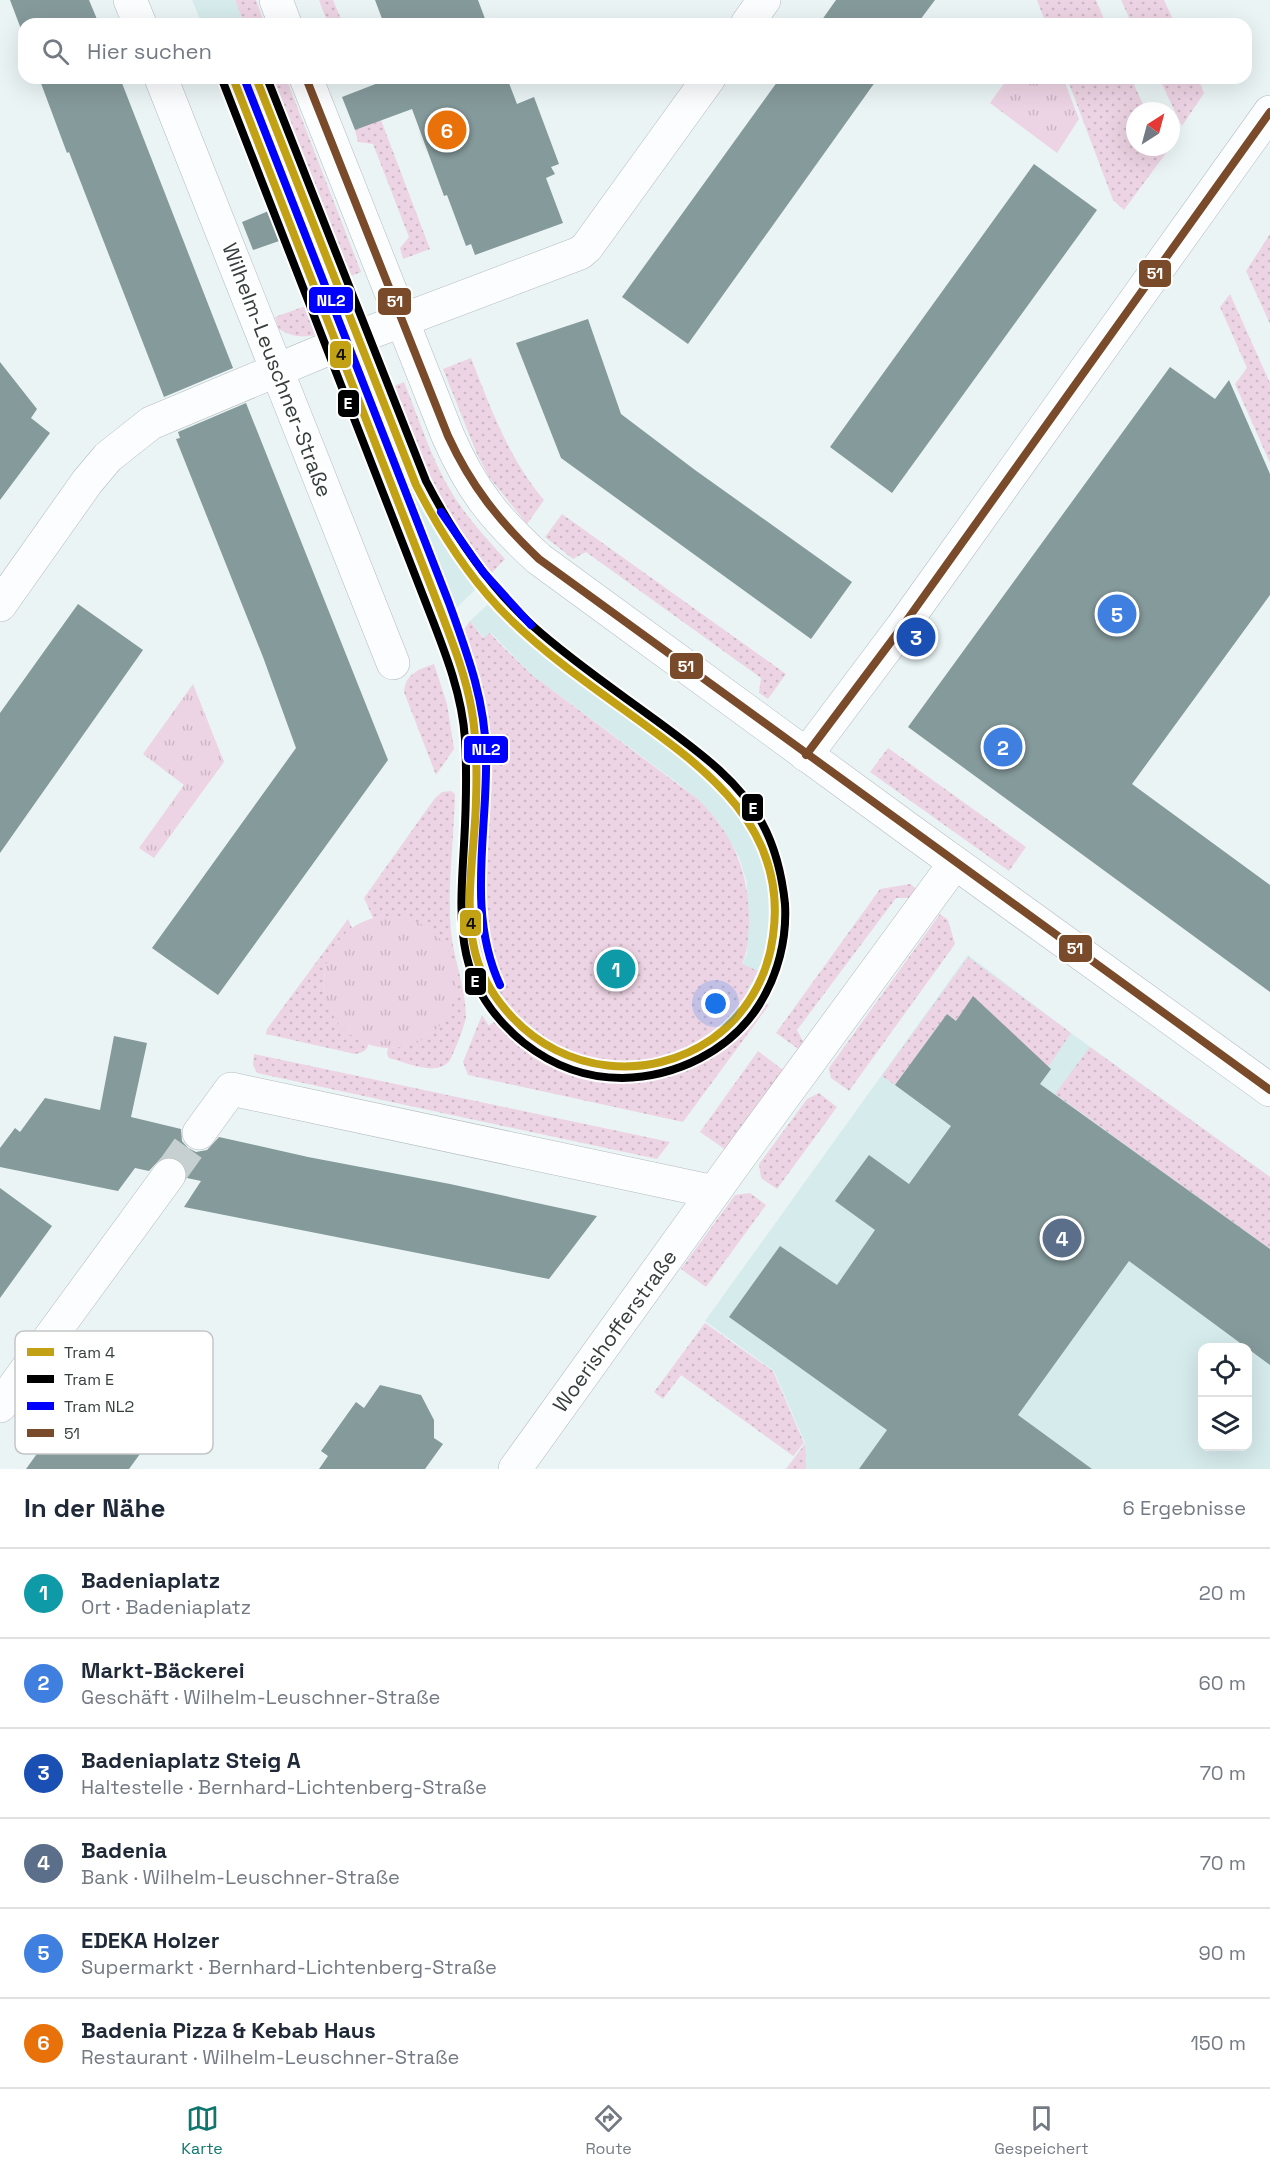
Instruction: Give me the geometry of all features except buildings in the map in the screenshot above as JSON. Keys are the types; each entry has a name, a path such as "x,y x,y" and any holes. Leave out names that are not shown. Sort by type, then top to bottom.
{"street":[{"path":"130,0 138,18"},
{"path":"276,0 283,18"},
{"path":"751,18 764,0"},
{"name":"Wilhelm-Leuschner-Straße","path":"163,84 393,663"},
{"path":"308,84 400,321 461,466 479,496 500,523 539,559 806,756 1270,1090"},
{"path":"0,605 87,482 108,457 129,438 151,423 278,369 580,253 594,238 705,84"},
{"path":"806,756 902,627 1270,112"},
{"name":"Woerishofferstraße","path":"515,1469 955,862"},
{"path":"199,1133 231,1089 714,1192"},
{"path":"55,1331 169,1175"},
{"path":"0,1406 15,1385"}],"shaded area":[{"path":"192,0 235,0 242,18 200,18"},
{"path":"226,84 267,84 340,272 308,285"},
{"path":"372,352 430,495 455,537 485,580 454,610 435,636 335,366"},
{"path":"499,594 525,622 567,658 701,756 729,780 734,775 748,791 763,814 780,850 790,900 791,921 786,957 766,1003 747,990 742,964 747,954 747,883 739,857 719,823 699,800 679,784 532,675 491,633 484,638 470,621"},
{"path":"968,955 1071,1033 1270,1177 1270,1469 786,1469 805,1443 774,1371 705,1321"}],"green space":[{"path":"235,0 256,0 263,18 242,18"},
{"path":"319,0 333,0 340,18 326,18"},
{"path":"1037,0 1096,0 1104,18 1044,18"},
{"path":"1121,0 1164,0 1172,18 1129,18"},
{"path":"267,84 288,84 361,272 344,279"},
{"path":"1004,84 1065,84 1079,119 1057,153 990,103"},
{"path":"1069,84 1134,84 1142,102 1126,102 1126,156 1164,156 1124,210 1113,200"},
{"path":"1162,84 1200,84 1204,93 1182,126 1180,102 1170,102"},
{"path":"381,120 430,249 403,259 400,248 409,237 373,144 358,142 355,130"},
{"path":"1270,234 1270,324 1246,271"},
{"path":"1230,294 1270,383 1270,463 1235,384 1247,368 1220,307"},
{"path":"311,304 322,334 300,336 279,329 275,317"},
{"path":"471,358 510,450 544,500 527,524 489,477 477,454 443,369"},
{"path":"404,382 433,456 447,484 466,514 505,559 485,580 441,516 412,454 386,389"},
{"path":"562,514 786,674 768,699 759,693 761,678 586,552 573,559 545,537"},
{"path":"470,621 483,638 490,633 532,675 699,800 722,827 737,856 746,887 749,922 742,964 758,971 747,990 769,1005 683,1122 468,1075 463,1062 482,1015 489,1026 499,1017 471,963 463,904 471,785 471,745 465,706 450,649"},
{"path":"434,664 447,704 454,749 436,775 404,692 410,677 418,670"},
{"path":"193,684 224,762 154,858 139,848 184,785 143,754"},
{"path":"888,748 1026,847 1009,871 870,772"},
{"path":"451,791 455,794 450,880 451,932 466,1017 450,1060 437,1068 429,1068 389,1058 387,1054 388,1048 419,1040 440,1023 452,1000 454,975 447,951 431,931 406,919 373,918 364,898 435,798 442,792"},
{"path":"910,884 918,890 912,898 896,898 797,1030 805,1045 801,1051 776,1033 880,889"},
{"path":"940,914 948,920 955,944 849,1091 831,1078 829,1068"},
{"path":"390,916 415,921 437,935 451,957 456,982 451,1007 437,1029 415,1043 390,1048 365,1043 343,1029 329,1007 324,982 329,957 343,935 365,921"},
{"path":"348,919 352,928 338,942 329,958 325,974 325,991 329,1007 338,1022 351,1034 368,1044 367,1048 355,1054 266,1034 267,1029"},
{"path":"968,957 1071,1033 1048,1067 973,997 956,1021 947,1014 895,1085 882,1076"},
{"path":"1090,1047 1270,1177 1270,1249 1055,1094"},
{"path":"758,1051 783,1070 726,1150 700,1132"},
{"path":"254,1054 670,1142 657,1159 257,1073 253,1065"},
{"path":"819,1093 837,1107 777,1189 761,1178 759,1164 807,1099"},
{"path":"750,1193 766,1205 706,1287 681,1269 735,1195"},
{"path":"705,1323 773,1371 804,1443 793,1456 681,1375 663,1399 654,1392"},
{"path":"805,1444 806,1469 786,1469"}],"tunnel":[{"path":"169,1175 199,1133"}],"tram line":[{"name":"E","path":"224,84 435,626 457,690 463,722 466,765 462,928 473,977 484,999 501,1021 524,1043 558,1064 595,1076 622,1078 662,1073 681,1067 717,1048 733,1036 759,1005 776,969 783,943 785,904 778,862 771,843 752,807 729,779 687,743 548,640 517,611 487,577 460,540 426,481 269,84"},
{"name":"4","path":"235,84 439,607 466,685 476,745 470,915 475,952 485,978 494,995 506,1010 533,1036 556,1050 581,1060 607,1066 634,1066 661,1062 687,1053 712,1039 735,1019 753,994 766,966 773,936 774,897 767,862 753,830 734,802 682,753 565,666 510,619 482,589 446,539 416,485 258,84"},
{"name":"NL2","path":"246,84 449,603 474,677 485,734 486,754 481,900 490,957 500,985"},
{"name":"NL2","path":"441,512 483,572 531,625"}],"transit line":[{"name":"51","path":"308,84 448,436 476,487 511,531 539,559 1270,1090"},
{"name":"51","path":"806,755 902,627 1270,112"}],"place":[{"name":"Badenia Pizza & Kebab Haus","path":"447,130"},
{"name":"EDEKA Holzer","path":"1117,614"},
{"name":"Badeniaplatz Steig A","path":"916,637"},
{"name":"Markt-Bäckerei","path":"1003,747"},
{"name":"Badeniaplatz","path":"616,969"},
{"name":"Badenia","path":"1062,1238"}]}
